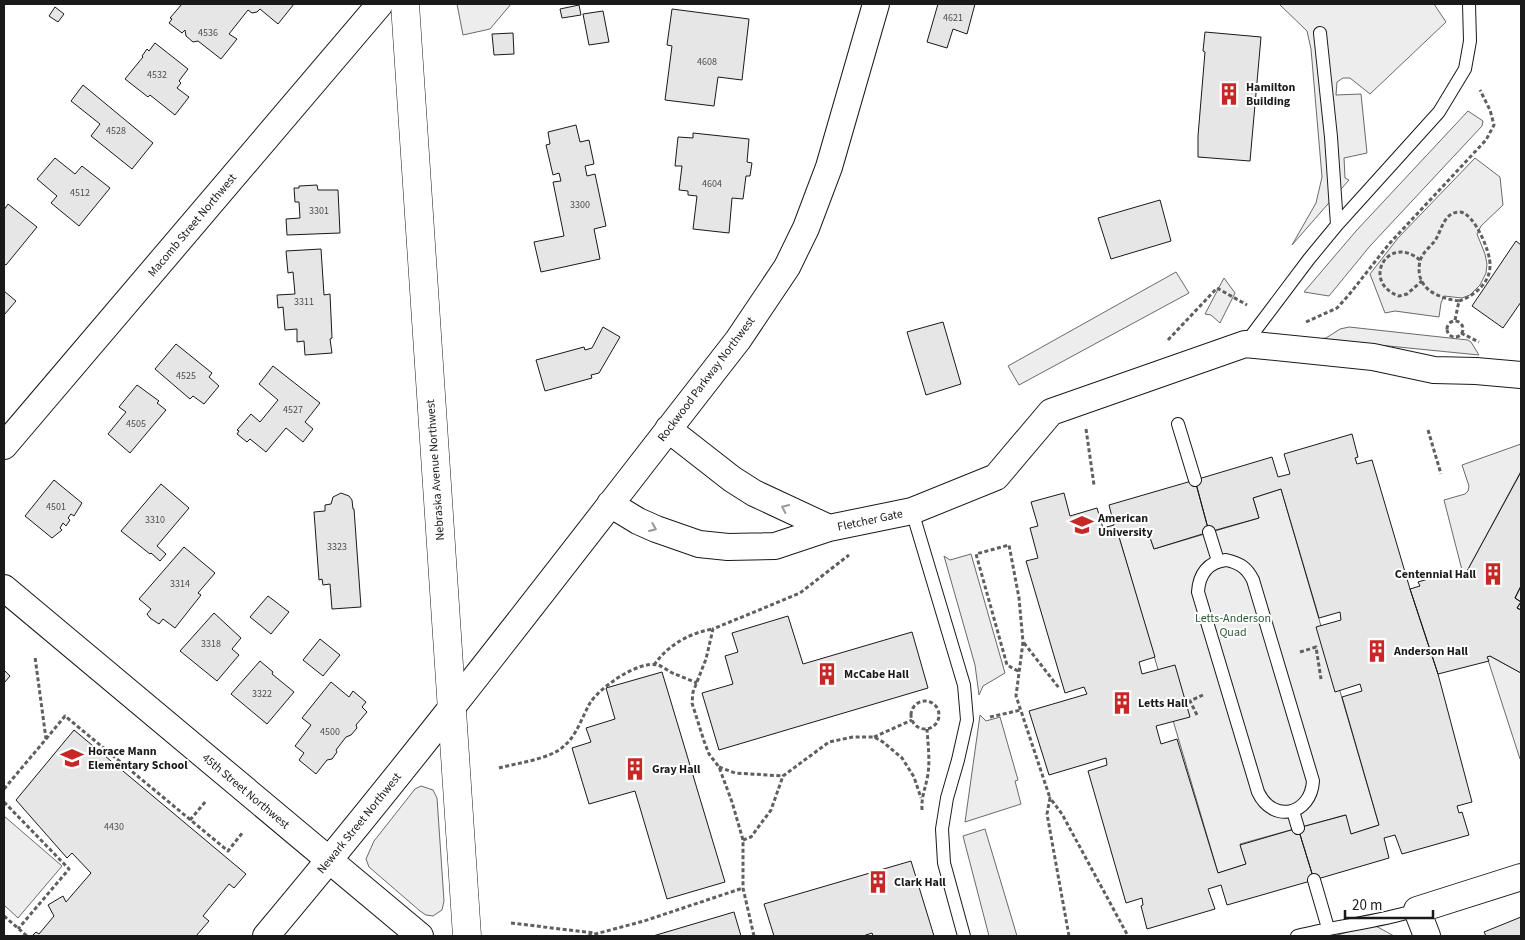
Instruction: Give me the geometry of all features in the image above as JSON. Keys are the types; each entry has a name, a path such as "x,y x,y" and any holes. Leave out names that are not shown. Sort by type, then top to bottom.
{"main road":[{"name":"Nebraska Avenue Northwest","path":"404,4 467,936"}],"street":[{"name":"Macomb Street Northwest","path":"4,446 380,4"},
{"name":"Rockwood Parkway Northwest","path":"451,710 770,295 797,248 812,215 829,166 876,4"},
{"path":"1246,344 1373,357 1434,370 1521,375"},
{"name":"Fletcher Gate","path":"610,504 638,521 699,544 728,547 775,546 829,528 912,511 996,477 1052,412 1246,344"},
{"path":"668,429 739,484 829,528"},
{"name":"45th Street Northwest","path":"4,588 420,936"},
{"name":"Newark Street Northwest","path":"266,936 330,861 451,710"},
{"path":"1427,936 1418,910 1521,877"}],"lane":[{"path":"1246,344 1309,258 1439,112 1465,69 1470,41 1469,4"},
{"path":"1320,33 1332,137 1337,225"},
{"path":"1178,424 1195,480"},
{"path":"912,511 964,685 967,720 947,798 942,829 944,863 964,936"},
{"path":"1209,532 1218,561"},
{"path":"1218,561 1235,562 1249,572 1298,730 1313,781 1312,791 1308,800 1302,807 1293,811 1284,812 1276,810 1262,800 1258,792 1198,592 1202,573 1218,561"},
{"path":"1293,811 1298,828"},
{"path":"1314,880 1328,928"},
{"path":"1297,936 1328,928 1394,917 1418,910"}],"path":[{"path":"1303,324 1337,308 1389,244 1486,140 1494,125 1490,110 1480,90"},
{"path":"1456,212 1468,214 1474,222 1488,252 1491,265 1489,275 1481,287 1473,295 1459,301 1439,297 1426,287 1422,281 1420,260 1425,251 1438,237 1446,219 1456,212"},
{"path":"1420,260 1413,254 1399,251 1388,257 1382,265 1380,274 1381,282 1388,290 1399,296 1407,294 1422,281"},
{"path":"1456,320 1459,301"},
{"path":"1456,320 1448,323 1446,328 1448,333 1454,337 1461,333"},
{"path":"1456,320 1462,325 1461,333"},
{"path":"1461,333 1480,342 1482,350"},
{"path":"1428,430 1441,474"},
{"path":"1018,671 1008,665 976,554 1009,545 1019,598 1023,642 1016,696 1050,798 1062,814 1128,936"},
{"path":"654,665 676,643 690,635 713,629 800,593 849,556"},
{"path":"713,629 706,659 693,692 692,703 709,754 719,767 743,840 743,888 754,936"},
{"path":"1023,642 1059,688"},
{"path":"1300,652 1316,647 1321,679"},
{"path":"35,657 46,739"},
{"path":"499,768 554,753 564,747 571,739 591,701 624,675 641,667 649,664 659,666 696,683"},
{"path":"1197,715 1190,701 1203,695"},
{"path":"921,701 930,702 937,707 939,712 938,721 931,728 922,729 912,720 913,707 921,701"},
{"path":"990,717 1021,710"},
{"path":"4,789 65,716 228,850 243,832"},
{"path":"743,840 751,837 771,810 783,776 830,742 853,737 874,737 912,720"},
{"path":"874,737 902,758 914,777 921,798"},
{"path":"719,767 735,773 783,776"},
{"path":"1050,798 1047,814 1069,936"},
{"path":"190,820 206,801"},
{"path":"4,802 69,868 18,928"},
{"path":"588,936 644,921 743,888"},
{"path":"4,916 27,936"},
{"path":"511,923 597,934"}],"shaded area":[{"path":"457,4 511,4 490,29 463,35"},
{"path":"1279,4 1434,4 1446,22 1370,94 1350,78 1343,78 1337,82 1336,95 1361,94 1367,153 1344,158 1345,178 1349,180 1292,245 1316,203 1322,177 1311,49 1307,31"},
{"path":"1468,111 1483,121 1482,126 1370,246 1329,296 1304,292 1356,231"},
{"path":"1475,158 1500,177 1503,205 1481,226 1477,234 1487,264 1486,273 1480,285 1470,295 1462,298 1444,296 1439,317 1395,311 1385,313 1370,274 1398,238"},
{"path":"1176,272 1189,293 1019,385 1008,366"},
{"path":"1224,278 1235,293 1220,323 1211,315 1205,314"},
{"path":"1349,327 1468,340 1479,355 1318,339 1326,338 1340,329"},
{"path":"1521,444 1521,471 1466,573 1463,574 1444,500 1465,494 1468,491 1469,486 1462,465"},
{"name":"Letts-Anderson Quad","path":"1281,489 1379,825 1351,834 1345,815 1240,844 1246,864 1218,873 1119,537 1147,529 1154,549 1259,518 1253,498"},
{"path":"971,554 1005,673 983,686 979,695 975,665 944,556 950,560"},
{"path":"1490,656 1521,673 1520,759 1487,657"},
{"path":"980,715 986,721 1000,717 1018,780 1015,781 1021,804 965,822"},
{"path":"421,786 433,790 437,798 444,901 442,910 433,916 426,915 420,911 369,867 366,859 374,841 415,789"},
{"path":"4,816 62,866 18,918 4,905"},
{"path":"985,829 1017,936 989,936 963,836"},
{"path":"1374,925 1394,936 1334,936 1368,926"}],"building":[{"path":"182,4 294,4 278,24 260,9 252,13 248,10 229,34 237,39 221,59 198,41 193,42 186,36 185,30 182,33 169,23 172,19 170,18"},
{"path":"938,4 975,4 967,34 953,29 947,48 927,42"},
{"path":"579,5 581,15 562,18 560,9"},
{"path":"55,7 64,14 58,22 49,16"},
{"path":"672,9 749,19 742,80 718,77 714,106 665,100 672,46 667,45"},
{"path":"603,11 609,42 589,45 583,14"},
{"name":"Hamilton Building","path":"1205,32 1261,37 1250,161 1198,157"},
{"path":"513,33 514,54 494,55 492,34"},
{"path":"155,43 188,69 179,81 181,83 177,88 189,97 175,115 150,95 148,97 125,79 143,57 147,49 149,51"},
{"path":"83,85 153,143 132,169 91,136 100,124 71,101"},
{"path":"576,125 580,142 589,140 594,164 585,166 587,176 595,174 606,226 594,229 600,259 541,272 534,242 564,236 553,182 561,181 559,173 553,175 546,145 550,144 548,132"},
{"path":"693,133 749,139 747,162 752,163 750,176 746,176 743,199 732,198 729,233 693,229 697,196 688,195 688,191 679,190 682,166 675,166 678,137 693,138"},
{"path":"55,158 75,174 82,166 110,188 79,226 51,203 57,196 37,179"},
{"path":"317,185 318,190 338,190 340,233 287,235 286,219 300,218 299,202 295,202 294,188"},
{"path":"1160,200 1171,241 1111,259 1098,218"},
{"path":"8,204 37,227 6,265 4,264 4,210"},
{"path":"1516,241 1521,245 1521,302 1503,328 1472,306"},
{"path":"321,249 324,295 330,294 332,338 330,339 332,353 305,355 304,341 297,342 297,329 285,330 283,307 278,308 277,295 295,294 293,272 288,273 286,251"},
{"path":"4,291 16,301 4,315"},
{"path":"943,322 961,384 926,395 907,332"},
{"path":"603,327 620,337 599,373 591,375 592,378 545,391 536,360 584,347 585,350 592,348"},
{"path":"176,344 212,373 209,377 219,386 204,404 193,396 190,399 155,369"},
{"path":"273,366 320,403 305,422 313,429 303,442 286,428 266,452 250,439 247,442 237,434 239,431 237,430 251,414 260,422 278,400 259,384"},
{"path":"137,385 159,401 157,403 166,410 130,453 108,434 126,412 119,407"},
{"name":"Anderson Hall","path":"1352,434 1358,457 1355,458 1357,464 1372,460 1410,589 1438,674 1472,802 1457,806 1459,813 1462,812 1469,835 1402,854 1395,835 1384,838 1389,858 1314,880 1298,828 1346,815 1351,834 1379,825 1342,697 1362,691 1360,684 1335,692 1316,627 1341,620 1340,612 1319,618 1281,489 1253,498 1259,518 1209,532 1195,480 1272,457 1278,477 1290,474 1284,454"},
{"name":"Centennial Hall","path":"1521,472 1521,586 1515,598 1521,602 1517,608 1521,610 1521,673 1490,656 1487,657 1489,661 1438,674 1410,589 1420,586 1418,582 1462,569 1463,574 1466,573"},
{"path":"54,480 82,503 74,516 71,514 68,518 70,520 66,526 63,523 60,528 62,530 52,538 25,516"},
{"name":"Letts Hall","path":"1195,480 1209,532 1154,549 1147,529 1119,537 1155,657 1139,662 1142,674 1175,665 1190,717 1156,726 1161,744 1177,739 1218,873 1246,864 1240,845 1298,828 1314,880 1227,905 1221,885 1208,889 1215,909 1147,929 1141,906 1143,905 1142,898 1126,903 1088,771 1107,765 1106,758 1049,775 1029,711 1087,694 1084,687 1065,693 1026,561 1038,558 1030,528 1038,526 1031,502 1064,493 1070,516 1097,508 1103,528 1114,525 1109,505"},
{"path":"161,484 189,508 157,546 166,554 160,561 121,531"},
{"path":"341,493 349,496 354,509 361,607 332,609 330,584 323,585 322,579 319,580 314,512 325,511 325,505 331,504 333,497"},
{"path":"184,547 215,573 198,593 201,595 175,628 163,619 159,624 150,618 147,614 151,609 139,599"},
{"path":"1521,586 1521,602 1515,598"},
{"path":"268,596 289,612 271,634 250,617"},
{"path":"1521,602 1521,610 1517,608"},
{"path":"214,613 241,638 232,649 239,655 217,681 180,651"},
{"name":"McCabe Hall","path":"788,616 803,664 912,632 928,688 719,750 702,693 733,684 725,656 738,652 732,633"},
{"path":"320,639 340,655 323,676 303,660"},
{"path":"260,661 273,672 272,674 294,692 267,724 231,694"},
{"path":"4,670 10,676 4,683"},
{"name":"Gray Hall","path":"662,672 725,882 667,899 635,791 589,804 572,748 591,742 586,728 615,719 606,688"},
{"path":"331,682 349,697 353,691 366,702 362,707 367,712 356,725 357,728 351,735 346,737 336,750 337,752 332,759 327,760 316,774 299,760 304,753 295,746 311,725 302,718"},
{"path":"74,730 246,874 234,888 229,884 203,916 209,921 196,936 32,936 36,932 39,934 54,916 48,905 63,896 66,902 91,873 72,853 67,858 16,800"},
{"name":"Clark Hall","path":"911,861 934,936 873,936 872,933 863,936 774,936 764,904"},
{"path":"734,912 741,936 653,936"},
{"path":"1521,917 1521,936 1486,936 1484,932"}],"place":[{"name":"Hamilton Building","path":"1229,94"},
{"name":"American University","path":"1082,525"},
{"name":"Centennial Hall","path":"1493,574"},
{"name":"Anderson Hall","path":"1377,651"},
{"name":"McCabe Hall","path":"827,674"},
{"name":"Letts Hall","path":"1122,703"},
{"name":"Horace Mann Elementary School","path":"72,758"},
{"name":"Gray Hall","path":"635,769"},
{"name":"Clark Hall","path":"878,882"}]}
